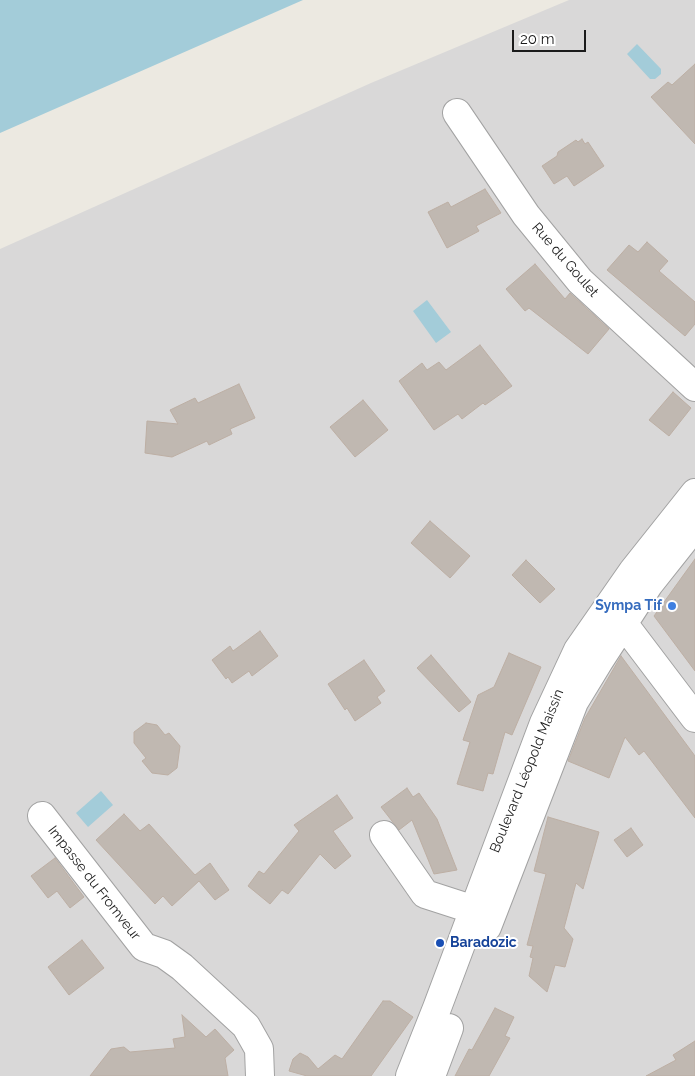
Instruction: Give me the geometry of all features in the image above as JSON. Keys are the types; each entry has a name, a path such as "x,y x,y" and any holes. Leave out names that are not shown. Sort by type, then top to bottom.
{"street":[{"name":"Rue du Goulet","path":"457,113 526,214 580,281 695,387"},
{"name":"Boulevard Léopold Maissin","path":"410,1076 633,571 695,493"},
{"name":"Boulevard Léopold Maissin","path":"615,615 649,584 695,526"},
{"path":"615,615 695,718"},
{"name":"Impasse du Fromveur","path":"42,816 144,947 164,954 182,967 246,1026 259,1049 260,1076"},
{"path":"384,835 425,894 483,912"},
{"name":"Boulevard Léopold Maissin","path":"431,1076 483,912"}],"shaded area":[{"path":"569,0 695,0 695,1076 0,1076 0,249 371,83"}],"water":[{"path":"0,0 303,0 0,133"},
{"path":"637,44 661,69 661,74 655,79 650,79 627,54"},
{"path":"427,300 451,332 436,343 413,311"},
{"path":"101,791 113,805 88,827 76,813"}],"building":[{"path":"695,64 695,144 651,97 668,82 672,85"},
{"path":"582,139 585,144 588,142 604,166 574,186 567,176 554,184 542,166 557,156 558,152 576,140 578,142"},
{"path":"485,189 501,213 476,226 479,231 447,248 428,212 448,202 451,207"},
{"path":"647,242 668,261 659,271 695,302 695,324 685,336 607,270 629,245 638,252"},
{"path":"535,264 565,299 570,293 609,329 588,354 529,308 525,311 506,289"},
{"path":"480,345 512,386 485,405 483,403 462,419 458,414 434,430 399,381 422,363 427,370 439,362 446,370"},
{"path":"239,384 255,418 230,429 232,434 209,445 207,441 172,457 145,453 147,421 178,424 170,410 195,398 198,403"},
{"path":"673,392 691,408 669,436 649,420"},
{"path":"363,400 388,430 355,457 330,427"},
{"path":"430,521 470,556 450,578 411,543"},
{"path":"695,559 695,671 654,616"},
{"path":"526,560 555,589 540,603 512,575"},
{"path":"260,631 278,656 252,676 249,671 232,683 228,677 226,679 212,660 230,646 233,651"},
{"path":"509,653 541,667 512,735 505,732 493,774 488,773 483,791 457,784 470,742 463,740 478,695 494,687"},
{"path":"431,655 471,702 459,712 417,668"},
{"path":"621,656 695,756 695,818 644,751 639,755 625,737 609,778 568,761 585,718"},
{"path":"364,660 385,691 377,697 381,703 355,721 347,708 345,710 328,684"},
{"path":"146,723 157,725 165,735 169,733 180,746 177,768 168,775 152,773 142,761 146,758 134,743 134,732"},
{"path":"407,788 413,797 419,793 437,819 457,870 434,874 412,820 399,830 381,807"},
{"path":"337,795 353,818 333,831 351,856 335,869 320,854 288,894 282,890 270,904 248,886 259,871 264,874 299,831 294,825"},
{"path":"124,814 140,831 149,824 195,875 210,863 229,890 215,900 199,881 172,906 163,896 155,904 96,840"},
{"path":"548,817 599,832 583,889 576,883 564,928 573,939 565,967 555,965 547,992 529,976 533,958 530,957 533,946 527,945 546,874 534,871"},
{"path":"631,828 643,845 627,857 614,840"},
{"path":"55,858 84,897 70,908 57,891 48,898 31,876"},
{"path":"82,940 104,968 69,995 48,967"},
{"path":"383,1001 390,1001 413,1017 371,1076 307,1076 289,1071 293,1059 300,1053 308,1057 318,1069 335,1055 342,1059"},
{"path":"495,1008 514,1017 505,1036 510,1038 489,1076 455,1076 469,1049 472,1050"},
{"path":"182,1015 206,1037 215,1029 234,1050 225,1058 228,1076 90,1076 111,1049 124,1047 130,1052 175,1048 173,1039 185,1037"},
{"path":"695,1041 695,1076 646,1076 676,1060 673,1055"}],"place":[{"name":"Sympa Tif","path":"672,606"},
{"name":"Baradozic","path":"440,943"}]}
